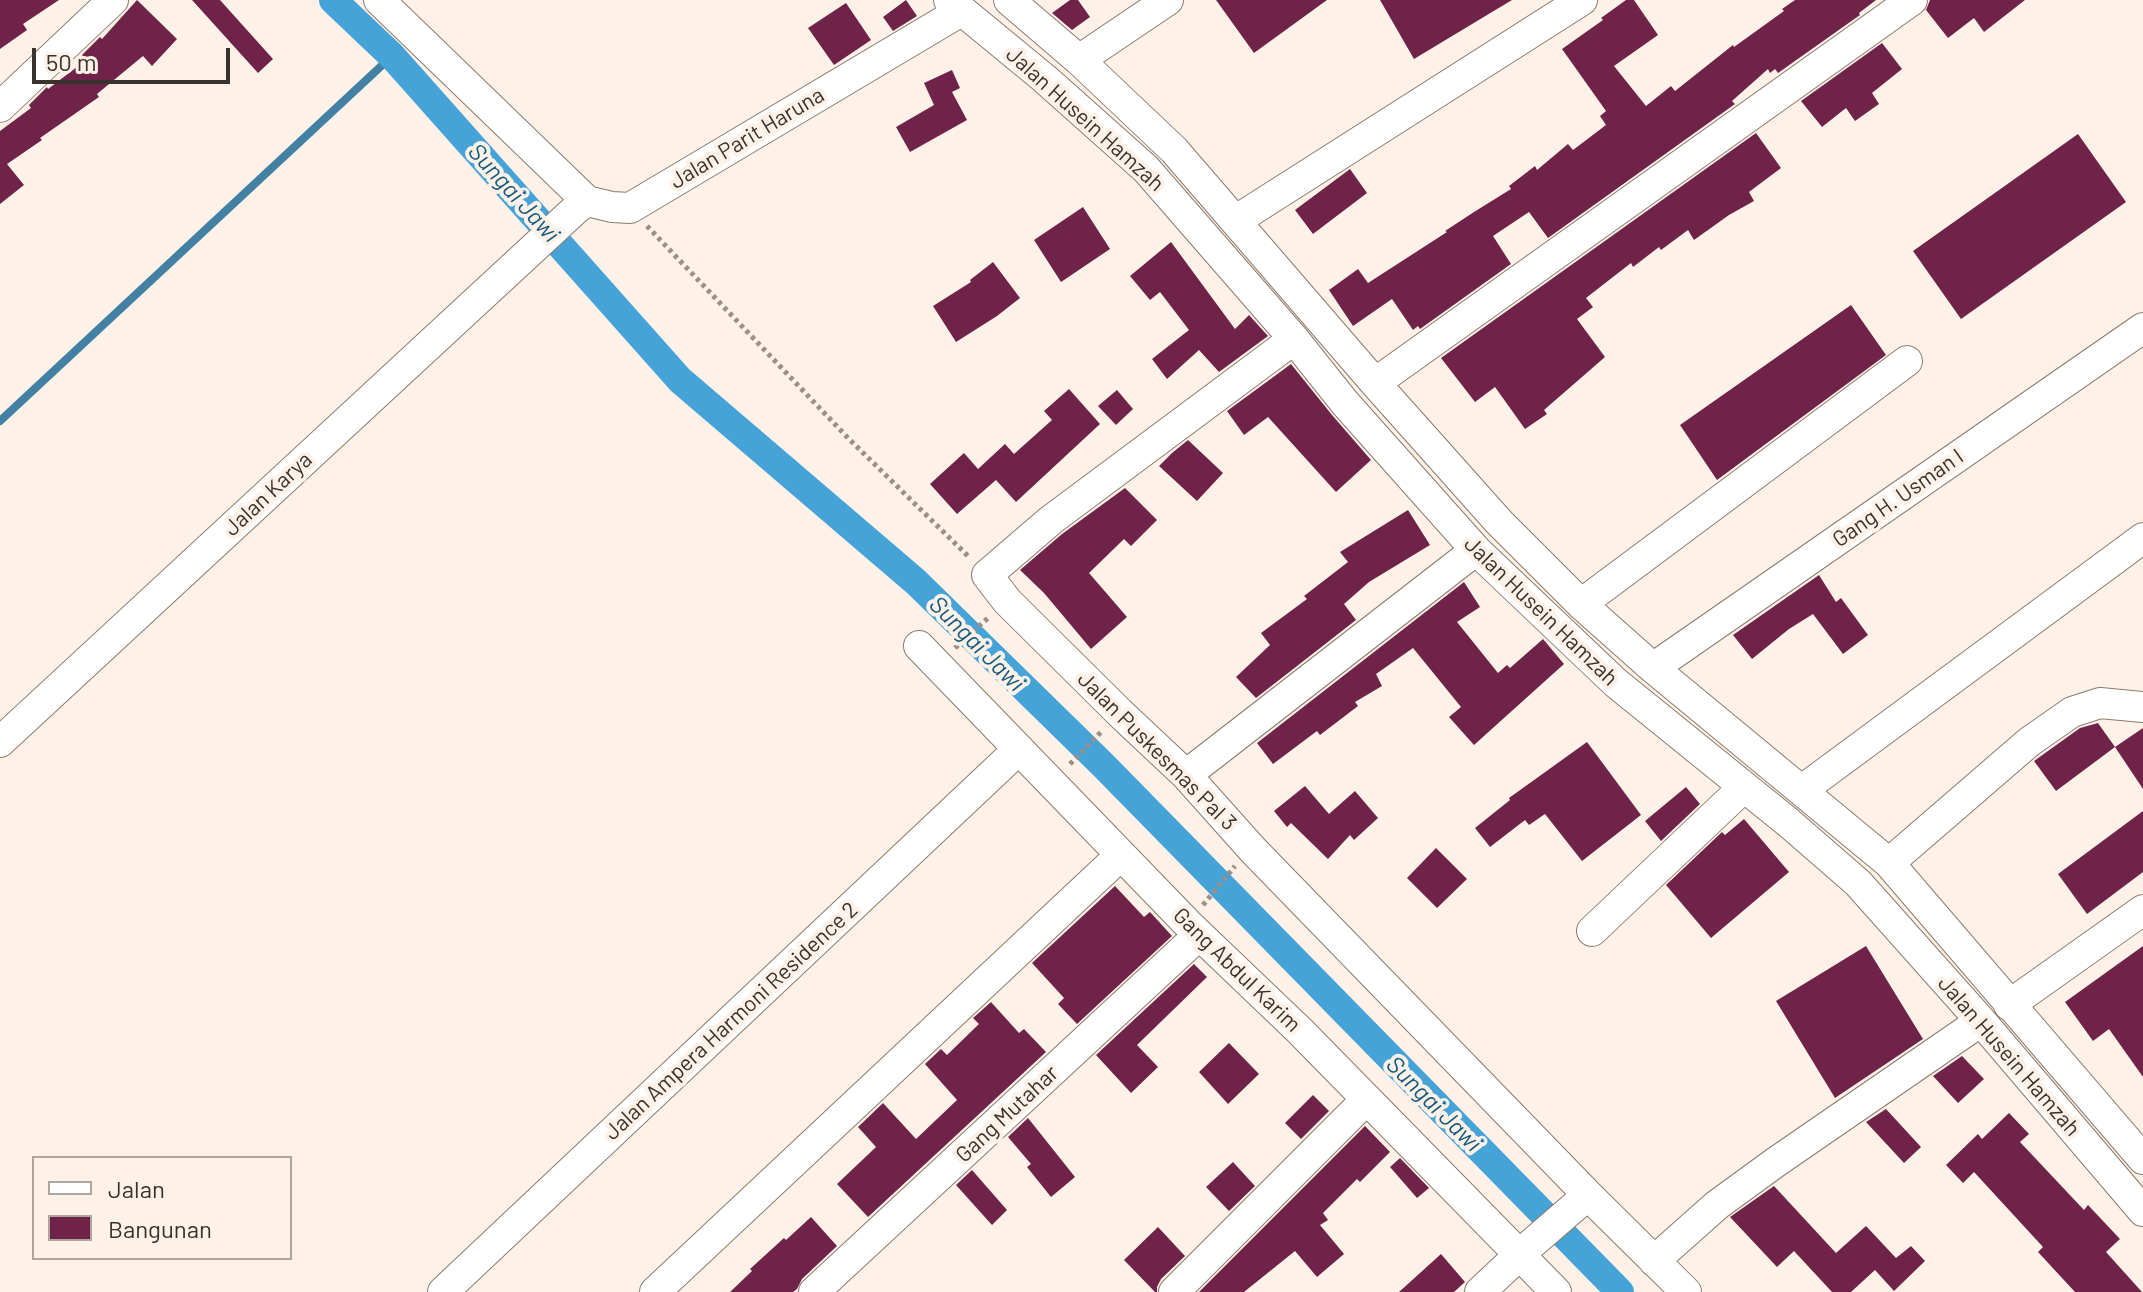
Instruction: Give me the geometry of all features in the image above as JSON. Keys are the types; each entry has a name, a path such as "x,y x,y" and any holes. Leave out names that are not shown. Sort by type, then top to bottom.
{"street":[{"path":"0,107 113,0"},
{"path":"379,0 582,204 630,208"},
{"name":"Jalan Husein Hamzah","path":"1009,0 1079,60 1174,150 1499,522 1581,604 1653,668 1889,863 2143,1159"},
{"path":"1079,60 1168,0"},
{"path":"1235,221 1582,0"},
{"path":"1375,383 1912,0"},
{"name":"Jalan Husein Hamzah","path":"955,6 1045,79 1146,169 1294,339 1345,403 1476,550 1616,683 1858,883 2143,1211"},
{"name":"Jalan Parit Haruna","path":"630,208 955,6"},
{"name":"Jalan Karya","path":"0,742 582,204"},
{"name":"Gang H. Usman I","path":"1653,668 2143,328"},
{"path":"987,575 1051,520 1294,339"},
{"path":"1581,604 1907,361"},
{"path":"1802,790 2143,538"},
{"path":"1186,775 1476,550"},
{"name":"Jalan Puskesmas Pal 3","path":"987,575 1018,612 1186,775 1581,1200 1686,1292"},
{"name":"Gang Abdul Karim","path":"919,646 1199,935 1525,1251 1556,1292"},
{"path":"1889,863 2029,742 2072,712 2100,703 2143,707"},
{"name":"Jalan Ampera Harmoni Residence 2","path":"443,1292 1019,749"},
{"path":"1592,931 1744,787"},
{"path":"655,1292 1121,855"},
{"path":"2009,1005 2143,910"},
{"name":"Gang Mutahar","path":"814,1292 1199,935"},
{"path":"1654,1261 1717,1205 1981,1021"},
{"path":"1174,1292 1367,1099"},
{"path":"1480,1292 1581,1200"}],"path":[{"path":"630,208 848,438 987,575"},
{"path":"950,652 989,617"},
{"path":"1072,762 1100,733"},
{"path":"1208,899 1235,866"}],"building":[{"path":"0,0 59,0 23,24 27,30 0,49"},
{"path":"137,0 177,39 152,66 143,56 97,94 99,97 7,164 24,185 0,204 0,131 31,108 29,105 47,87 86,60 82,55 100,37 102,39"},
{"path":"192,0 220,0 273,59 258,73"},
{"path":"906,0 917,16 893,31 883,17"},
{"path":"1070,0 1078,0 1090,17 1072,30 1052,13"},
{"path":"1216,0 1327,0 1254,53"},
{"path":"1380,0 1512,0 1414,59"},
{"path":"1626,0 1634,0 1658,35 1614,66 1646,106 1671,86 1675,91 1795,0 1876,0 1860,15 1778,73 1775,69 1770,73 1768,69 1732,101 1735,104 1548,238 1529,212 1493,236 1511,264 1420,329 1418,326 1413,330 1392,299 1353,326 1329,290 1358,269 1368,283 1511,189 1509,186 1535,166 1537,170 1568,144 1573,150 1606,125 1600,116 1606,111 1562,49"},
{"path":"1930,0 2025,0 1984,32 1974,18 1948,38 1926,10"},
{"path":"846,3 871,40 834,65 808,28"},
{"path":"1882,43 1902,69 1872,93 1879,104 1855,121 1846,108 1822,127 1801,101"},
{"path":"952,70 960,88 952,92 967,120 910,152 896,127 934,105 924,83"},
{"path":"1756,133 1781,168 1749,192 1754,201 1694,240 1688,230 1633,267 1631,263 1586,298 1593,307 1577,319 1605,357 1544,410 1547,414 1525,429 1495,387 1475,402 1441,358"},
{"path":"2078,134 2126,202 1961,319 1913,251"},
{"path":"1350,169 1367,193 1313,234 1295,210"},
{"path":"1083,207 1110,249 1061,282 1034,240"},
{"path":"1171,242 1235,329 1249,315 1268,336 1219,372 1199,350 1167,379 1152,359 1189,330 1160,292 1150,300 1130,276"},
{"path":"993,262 1020,298 956,342 933,306 971,282"},
{"path":"1851,305 1886,355 1717,480 1680,425"},
{"path":"1291,364 1371,460 1336,492 1268,417 1244,435 1227,411"},
{"path":"1069,389 1100,424 1016,502 996,480 957,514 930,484 964,453 978,469 1005,444 1014,454 1052,420 1044,411"},
{"path":"1117,390 1133,409 1116,425 1098,406"},
{"path":"1188,440 1223,473 1197,501 1159,466"},
{"path":"1125,488 1157,520 1131,546 1124,539 1089,573 1127,617 1091,649 1044,593 1020,570 1062,534"},
{"path":"1408,510 1430,545 1369,582 1344,604 1356,620 1256,698 1236,677 1270,645 1261,633 1307,599 1304,596 1348,562 1340,552"},
{"path":"1819,575 1836,602 1841,598 1868,635 1843,654 1813,614 1752,659 1733,635"},
{"path":"1464,582 1480,607 1457,622 1498,673 1507,665 1510,668 1543,639 1564,664 1474,745 1449,717 1461,707 1413,648 1376,674 1382,686 1355,702 1358,706 1320,735 1317,731 1273,764 1257,743"},
{"path":"2098,723 2115,747 2056,791 2034,761 2080,728"},
{"path":"2143,728 2143,789 2115,747"},
{"path":"1587,742 1641,815 1582,861 1545,814 1529,825 1525,820 1490,847 1475,828 1509,798"},
{"path":"1305,786 1329,814 1355,791 1378,818 1354,840 1350,835 1328,859 1291,823 1287,827 1274,811"},
{"path":"1686,787 1700,804 1661,841 1645,821"},
{"path":"2143,811 2143,872 2087,914 2058,874"},
{"path":"1744,819 1789,872 1711,938 1666,885 1722,832 1725,835"},
{"path":"1436,848 1467,879 1437,908 1407,878"},
{"path":"1115,886 1144,917 1150,912 1172,936 1077,1024 1058,1004 1064,998 1032,963"},
{"path":"1866,946 1923,1039 1835,1098 1776,1001"},
{"path":"2143,946 2143,1077 2109,1029 2093,1041 2065,1002"},
{"path":"1194,964 1207,977 1137,1045 1158,1067 1131,1093 1096,1055"},
{"path":"991,1002 1019,1033 1024,1029 1046,1052 868,1217 837,1184 876,1147 858,1127 883,1103 916,1139 957,1100 925,1064 941,1049 947,1055 979,1024 973,1018"},
{"path":"1229,1043 1259,1074 1228,1104 1199,1072"},
{"path":"1962,1056 1984,1079 1958,1103 1933,1076"},
{"path":"1313,1095 1329,1111 1301,1139 1285,1123"},
{"path":"1886,1109 1921,1147 1904,1163 1866,1122"},
{"path":"2009,1113 2029,1134 2020,1142 2084,1210 2088,1205 2120,1239 2106,1252 2142,1292 2075,1292 2038,1252 2043,1247 1974,1172 1963,1183 1946,1165 1978,1134 1982,1139"},
{"path":"1028,1118 1075,1177 1051,1197 1027,1167 1031,1164 1008,1137"},
{"path":"1365,1126 1390,1152 1323,1213 1328,1220 1320,1225 1344,1254 1317,1277 1295,1251 1244,1292 1199,1292"},
{"path":"1400,1158 1429,1188 1417,1198 1390,1167"},
{"path":"1233,1162 1255,1186 1229,1211 1206,1187"},
{"path":"972,1170 1007,1210 992,1225 956,1185"},
{"path":"1774,1186 1836,1253 1866,1226 1896,1258 1911,1246 1925,1261 1894,1291 1875,1270 1851,1292 1832,1292 1794,1251 1777,1267 1730,1217"},
{"path":"811,1217 837,1246 802,1279 797,1289 793,1292 730,1292 752,1271 750,1269"},
{"path":"1158,1227 1185,1256 1161,1279 1155,1292 1124,1260"},
{"path":"1441,1254 1465,1282 1454,1292 1399,1292"}],"waterway":[{"name":"Sungai Jawi","path":"333,0 392,56 680,380 916,582 1103,765 1620,1292"},
{"path":"0,421 392,56"}]}
